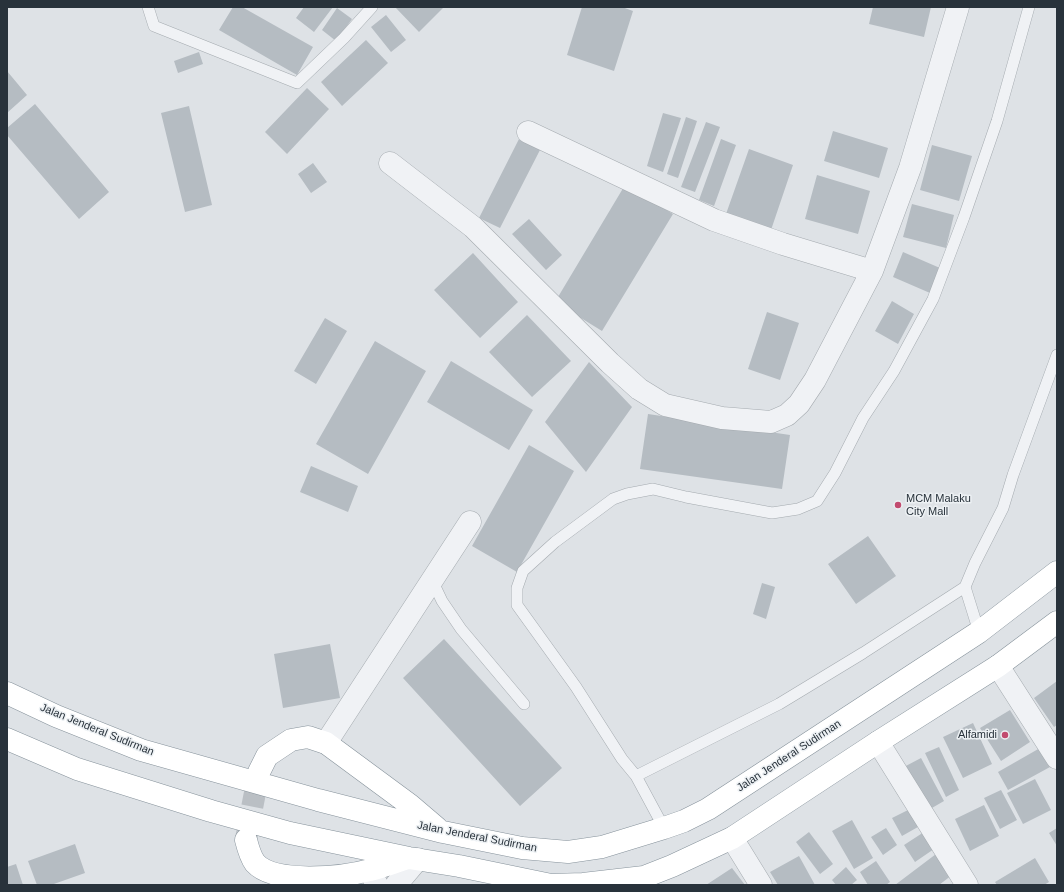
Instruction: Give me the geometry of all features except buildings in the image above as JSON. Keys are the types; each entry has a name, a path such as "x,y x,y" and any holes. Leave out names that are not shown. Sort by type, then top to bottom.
{"highway":[{"name":"Jalan Jenderal Sudirman","path":"7,693 56,716 141,750 318,800 443,832 522,848 568,852 602,847 664,828 684,821 708,809 979,632 1057,572"},
{"path":"7,739 77,769 212,811 290,833 551,885 583,884 644,877 672,866 732,838 878,742 998,666 1057,622"},
{"path":"259,772 267,756 291,740 308,737 326,743 410,805 443,832"},
{"path":"246,840 250,855 256,864 276,874 316,878 374,878 413,858"}],"street":[{"path":"390,162 473,227 610,363 639,389 665,405 722,418 771,422 787,415 799,404 815,380 872,271 910,168 946,54 958,7"},
{"path":"528,132 714,220 783,244 872,271"},
{"path":"326,743 470,522"},
{"path":"998,666 1057,758"},
{"path":"878,742 967,885"},
{"path":"732,838 761,885"},
{"path":"396,885 413,858"}],"lane":[{"path":"148,7 154,26 296,83 344,38 372,7"},
{"path":"664,828 636,776 622,759 576,687 517,605 517,588 523,571 555,542 613,499 627,494 653,489 686,497 772,513 798,509 817,501 835,473 863,418 894,371 933,299 964,217 997,121 1029,7"},
{"path":"636,776 779,704 863,653 965,587 975,563 1001,511 1057,355"},
{"path":"432,580 442,601 461,629 524,704"},
{"path":"965,587 979,632"}],"tunnel":[{"path":"246,839 259,772"}],"place":[{"name":"MCM Malaku City Mall","path":"898,505"},
{"name":"Alfamidi","path":"1005,735"}]}
